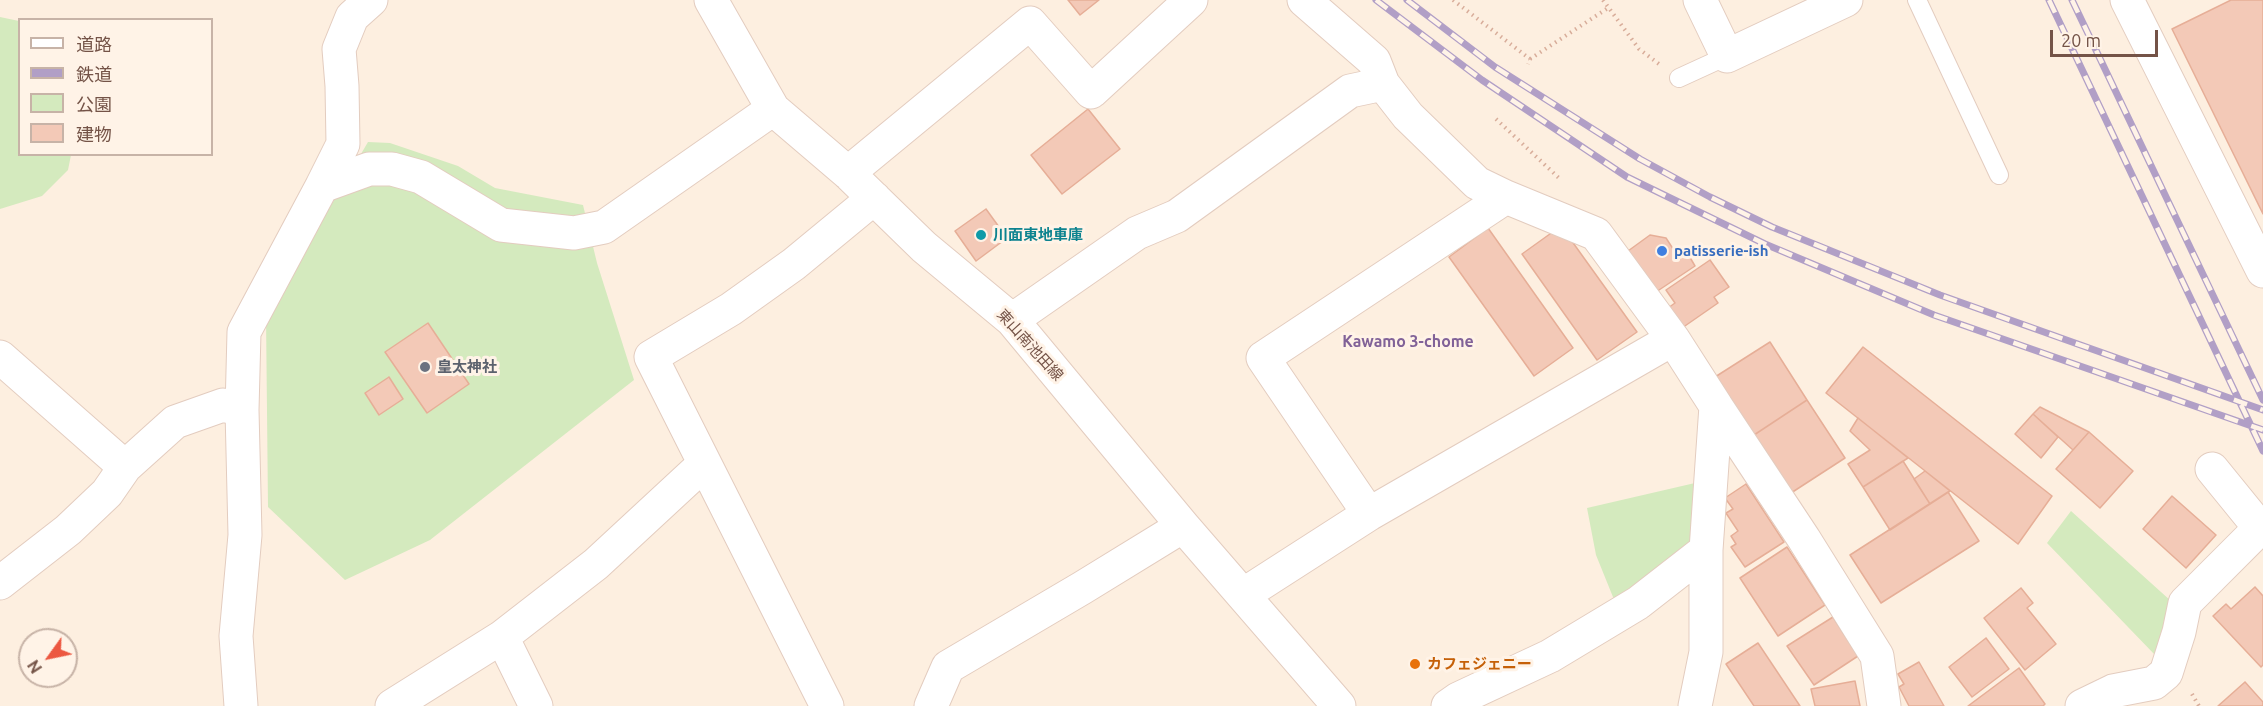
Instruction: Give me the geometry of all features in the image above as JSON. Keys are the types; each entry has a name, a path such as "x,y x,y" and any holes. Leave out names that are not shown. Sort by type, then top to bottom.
{"street":[{"path":"241,706 236,636 245,535 242,410 244,332 342,144 342,86 339,49 352,16 371,0"},
{"name":"東山南池田線","path":"711,0 773,109 848,173 924,246 1012,320 1183,526 1339,706"},
{"path":"848,173 1030,23 1091,92 1191,0"},
{"path":"1304,0 1374,61 1383,84 1408,116 1477,183 1596,234 1673,339 1804,539 1876,656 1884,706"},
{"path":"1700,0 1727,56 1846,0"},
{"path":"2139,4 2263,271"},
{"path":"1012,320 1137,233 1177,216 1350,91 1383,84"},
{"path":"322,186 369,169 392,169 422,177 501,225 574,233 604,227 773,109"},
{"path":"1369,514 1263,358 1506,197"},
{"path":"826,706 651,357 731,309 794,264 874,198"},
{"path":"1243,595 1369,514 1673,339"},
{"path":"0,357 125,467"},
{"path":"0,583 68,530 107,493 125,467 175,422 223,405 242,410"},
{"path":"1695,706 1706,652 1706,550 1716,406"},
{"path":"392,706 502,637 597,564 704,464"},
{"path":"2082,706 2114,691 2154,682 2166,673 2179,632 2185,603 2260,528 2212,469"},
{"path":"932,706 948,667 1183,526"},
{"path":"1448,706 1458,699 1550,656 1638,603 1706,550"},
{"path":"502,637 536,706"}],"lane":[{"path":"1917,0 1999,175"},
{"path":"1679,78 1727,56"}],"path":[{"path":"1453,0 1530,59"},
{"path":"1603,0 1639,50 1679,78"},
{"path":"1527,64 1530,59 1608,8"},
{"path":"1496,119 1568,186"}],"green space":[{"path":"0,17 18,21 18,156 71,156 68,170 42,196 0,209"},
{"path":"368,142 390,143 458,166 495,188 583,205 597,263 634,380 430,540 345,580 268,507 266,316"},
{"path":"1695,483 1695,543 1615,602 1596,555 1587,508"},
{"path":"2071,511 2171,601 2155,655 2047,543"}],"building":[{"path":"1068,0 1099,0 1080,15"},
{"path":"2231,0 2263,0 2263,214 2172,29"},
{"path":"1088,109 1120,149 1062,194 1031,155"},
{"name":"川面東地車庫","path":"986,209 1007,238 976,261 955,231"},
{"path":"1561,226 1637,332 1597,360 1522,254"},
{"path":"1488,228 1573,348 1534,376 1449,257"},
{"path":"1650,235 1666,238 1679,258 1688,254 1695,266 1656,292 1628,251"},
{"path":"1710,260 1729,287 1714,297 1718,303 1682,328 1668,308 1675,303 1666,290"},
{"path":"428,323 469,384 427,413 385,352"},
{"path":"1770,342 1807,400 1754,435 1715,377"},
{"path":"1863,347 2052,496 2018,544 1826,393"},
{"path":"389,377 403,399 379,415 365,393"},
{"path":"1807,400 1845,458 1791,493 1754,435"},
{"path":"2040,407 2089,432 2073,450 2033,414"},
{"path":"2033,414 2058,437 2041,458 2015,434"},
{"path":"1858,418 1908,458 1863,487 1848,464 1870,450 1850,431"},
{"path":"2089,432 2133,471 2100,508 2056,469"},
{"path":"1903,461 1930,504 1890,530 1863,487"},
{"path":"1925,471 1950,491 1930,504 1914,479"},
{"path":"1746,484 1784,542 1745,567 1731,547 1736,544 1731,536 1738,531 1726,513 1733,509 1725,498"},
{"path":"1948,492 1979,541 1881,603 1850,555"},
{"path":"2172,496 2216,535 2186,568 2143,529"},
{"path":"1787,547 1825,605 1778,636 1740,578"},
{"path":"2255,587 2263,596 2263,665 2261,667 2213,616 2226,604 2231,609"},
{"path":"2021,588 2033,603 2027,608 2056,644 2025,670 1984,618"},
{"path":"1833,617 1858,656 1814,685 1787,646"},
{"path":"1986,638 2009,669 1972,697 1949,667"},
{"path":"1758,643 1800,706 1754,706 1726,664"},
{"path":"1919,662 1944,706 1909,706 1899,687 1904,684 1898,674"},
{"path":"2019,668 2045,704 2043,706 1968,706"},
{"path":"1855,681 1860,706 1815,706 1811,689"},
{"path":"2245,682 2263,702 2263,706 2218,706"}],"railway":[{"path":"1376,0 1482,80 1627,177 1765,244 1934,315 2263,430"},
{"path":"1407,0 1495,67 1640,159 1772,227 1940,295 2263,410"},
{"path":"2049,0 2263,451"},
{"path":"2072,0 2263,400"}],"place":[{"name":"川面東地車庫","path":"981,235"},
{"name":"patisserie-ish","path":"1662,251"},
{"name":"皇太神社","path":"425,367"},
{"name":"カフェジェニー","path":"1415,664"}],"district":[{"name":"Kawamo 3-chome","path":"1408,342"}]}
